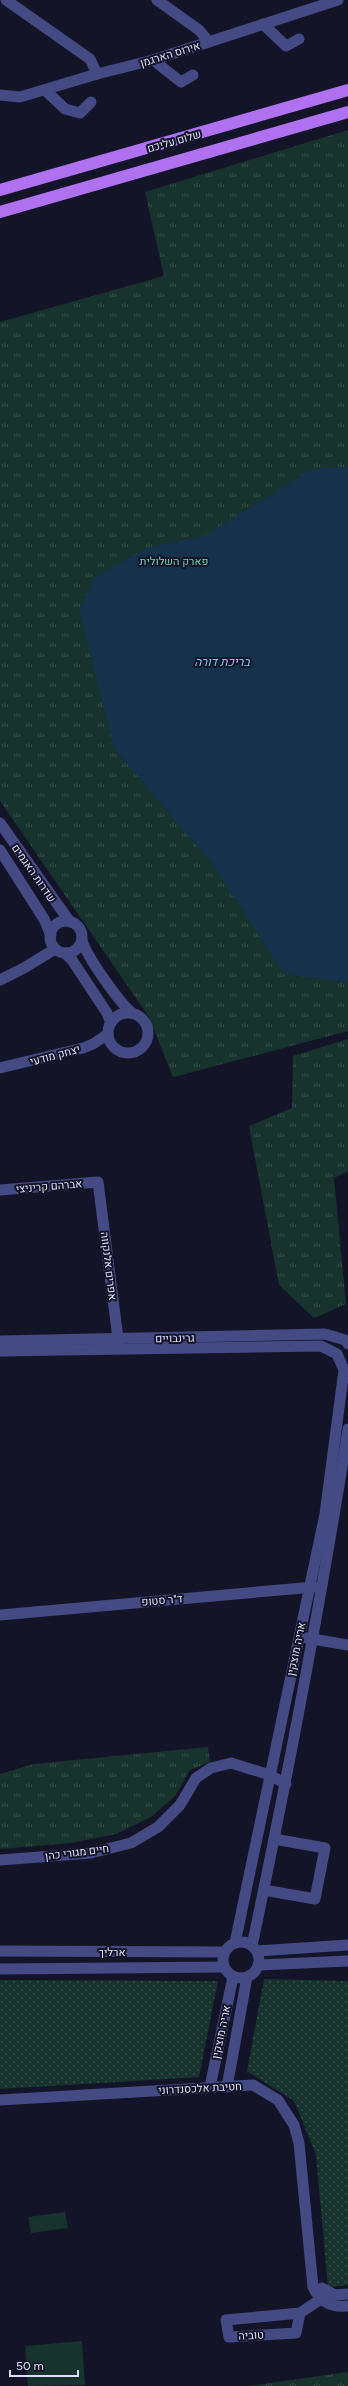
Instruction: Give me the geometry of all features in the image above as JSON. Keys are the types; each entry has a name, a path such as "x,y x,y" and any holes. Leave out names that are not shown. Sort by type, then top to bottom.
{"main road":[{"name":"שלום עליכם","path":"0,190 348,90"},
{"name":"שלום עליכם","path":"0,212 348,112"}],"street":[{"path":"157,0 199,30 209,42"},
{"name":"אירוס הארגמן","path":"0,95 20,97 97,74 153,60 264,24 312,4 338,0"},
{"path":"11,2 90,59 97,74"},
{"path":"264,24 286,46 299,39"},
{"path":"153,60 181,82 193,75"},
{"path":"45,90 65,109 80,113 90,102"},
{"name":"שדרות האגמים","path":"0,823 58,908 70,922"},
{"name":"שדרות האגמים","path":"0,850 44,920 51,935"},
{"path":"70,922 78,926 86,950 121,1002 132,1013 141,1017 147,1026 148,1037 142,1047 131,1053 119,1050 110,1041 109,1029 103,1006 72,960 51,942 51,935 58,924 70,922"},
{"path":"0,980 60,951 76,950 82,940"},
{"path":"109,1029 123,1013 132,1013"},
{"name":"יצחק מודעי","path":"0,1068 83,1048 93,1044 109,1029"},
{"name":"אברהם קריניצי","path":"0,1190 98,1182"},
{"name":"אפרים אלנקווה","path":"98,1182 119,1344"},
{"name":"גרינבויים","path":"0,1351 325,1334 345,1340 348,1344"},
{"name":"גרינבויים","path":"0,1341 321,1346 337,1354"},
{"name":"אריה מוצקין","path":"235,1943 324,1514 344,1370 337,1354"},
{"name":"אריה מוצקין","path":"254,1948 323,1586 348,1429"},
{"name":"ד\"ר סטופ","path":"0,1614 323,1586"},
{"path":"298,1636 348,1645"},
{"name":"חיים מגורי כהן","path":"0,1860 91,1853 131,1843 158,1827 180,1805 196,1778 211,1768 231,1764 270,1775 286,1784"},
{"path":"264,1890 315,1899 325,1848 274,1839"},
{"path":"254,1948 258,1965 252,1974 247,1977 233,1977 224,1967 224,1952 235,1943 246,1943 254,1948 348,1945"},
{"name":"ארליך","path":"0,1951 224,1952"},
{"path":"258,1965 348,1961"},
{"name":"ארליך","path":"0,1969 224,1967"},
{"name":"אריה מוצקין","path":"210,2087 233,1977"},
{"name":"אריה מוצקין","path":"227,2088 247,1977"},
{"name":"חטיבת אלכסנדרוני","path":"0,2100 210,2087 227,2088 253,2085 278,2100 294,2125 299,2143 312,2260 313,2287 324,2296"},
{"path":"348,2294 324,2296 329,2304 348,2306"},
{"name":"טוביה","path":"300,2314 296,2333 229,2336 226,2320 300,2314 324,2296"}],"green space":[{"name":"פארק השלולית","path":"348,130 348,1031 173,1077 149,1017 0,801 0,322 164,276 145,192"},
{"path":"348,1039 348,1171 334,1178 346,1304 314,1318 279,1285 249,1126 292,1108 293,1056"},
{"path":"208,1747 210,1762 190,1770 175,1796 151,1817 116,1834 71,1843 0,1849 0,1774 34,1764"},
{"path":"264,1979 348,1981 348,2285 328,2287 316,2155 294,2101 247,2071"},
{"path":"0,1980 218,1981 199,2077 0,2089"},
{"path":"65,2212 68,2228 31,2233 28,2217"},
{"path":"82,2341 85,2385 28,2386 25,2346"},
{"path":"348,2372 348,2386 249,2386"}],"water":[{"name":"בריכת דורה","path":"348,467 348,982 284,974 213,865 114,748 79,610 95,577 149,547 205,536 312,469"}]}
